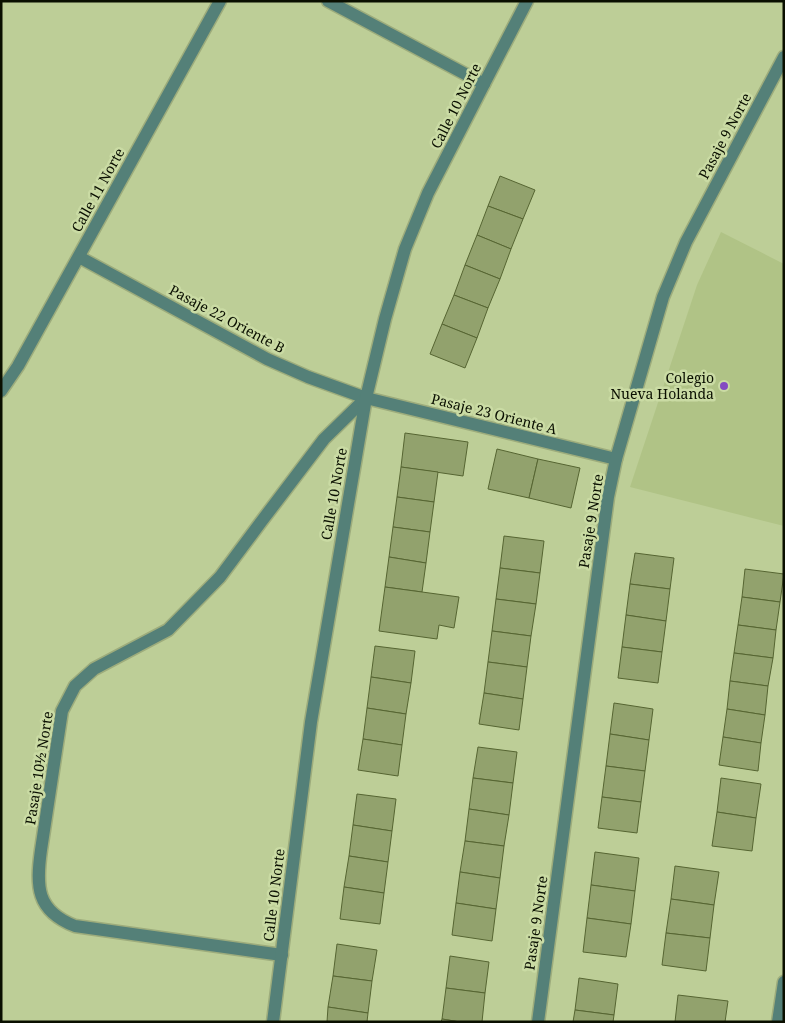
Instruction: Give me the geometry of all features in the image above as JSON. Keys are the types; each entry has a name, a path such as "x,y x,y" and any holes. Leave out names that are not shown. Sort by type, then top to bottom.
{"street":[{"name":"Calle 11 Norte","path":"1,391 18,366 220,1"},
{"path":"328,1 484,84"},
{"name":"Calle 10 Norte","path":"273,1022 311,722 366,398 385,319 405,249 428,193 528,1"},
{"name":"Pasaje 9 Norte","path":"538,1022 607,507 616,459 663,297 686,242 784,57"},
{"name":"Pasaje 22 Oriente B","path":"78,257 266,359 308,377 366,398"},
{"name":"Pasaje 23 Oriente A","path":"366,398 616,459"},
{"name":"Pasaje 10½ Norte","path":"282,955 75,926 63,921 46,906 38,883 38,869 62,711 75,686 94,669 168,630 220,577 324,439 366,398"},
{"path":"778,1022 784,982"}],"shaded area":[{"name":"Colegio Nueva Holanda","path":"721,232 784,264 784,526 630,487 697,285"}],"building":[{"path":"500,176 535,190 523,219 488,206"},
{"path":"488,206 523,219 511,249 477,235"},
{"path":"477,235 511,249 500,279 465,265"},
{"path":"465,265 500,279 488,308 454,295"},
{"path":"454,295 488,308 477,338 442,324"},
{"path":"442,324 477,338 465,368 430,354"},
{"path":"405,433 468,442 463,476 401,467"},
{"path":"497,449 538,459 529,498 488,489"},
{"path":"538,459 580,468 571,508 529,498"},
{"path":"401,467 438,472 434,502 397,497"},
{"path":"397,497 434,502 430,532 393,527"},
{"path":"393,527 430,532 426,563 389,557"},
{"path":"504,536 544,541 540,573 500,568"},
{"path":"635,553 674,558 670,589 630,584"},
{"path":"389,557 426,563 422,592 385,587"},
{"path":"500,568 540,573 536,604 496,599"},
{"path":"745,569 784,574 780,602 742,597"},
{"path":"630,584 670,589 666,621 626,615"},
{"path":"385,587 459,597 454,628 439,625 437,639 379,631"},
{"path":"742,597 780,602 776,630 738,625"},
{"path":"496,599 536,604 531,636 492,631"},
{"path":"626,615 666,621 662,652 622,647"},
{"path":"738,625 776,630 773,658 734,653"},
{"path":"492,631 531,636 527,667 488,662"},
{"path":"375,646 415,651 411,683 371,677"},
{"path":"622,647 662,652 658,683 618,678"},
{"path":"734,653 773,658 768,686 730,681"},
{"path":"488,662 527,667 523,699 484,693"},
{"path":"371,677 411,683 406,714 367,708"},
{"path":"730,681 768,686 765,715 727,709"},
{"path":"484,693 523,699 519,730 479,724"},
{"path":"614,703 653,709 649,740 610,734"},
{"path":"367,708 406,714 402,745 363,739"},
{"path":"727,709 765,715 761,743 723,737"},
{"path":"610,734 649,740 645,771 606,766"},
{"path":"723,737 761,743 758,771 719,765"},
{"path":"363,739 402,745 398,776 358,770"},
{"path":"478,747 517,752 513,783 473,778"},
{"path":"606,766 645,771 641,802 602,797"},
{"path":"473,778 513,783 509,815 469,809"},
{"path":"721,778 761,784 756,818 717,812"},
{"path":"357,794 396,799 392,831 353,825"},
{"path":"602,797 641,802 637,833 598,828"},
{"path":"469,809 509,815 504,846 465,841"},
{"path":"717,812 756,818 752,851 712,846"},
{"path":"353,825 392,831 388,862 349,856"},
{"path":"465,841 504,846 500,878 460,872"},
{"path":"595,852 639,858 635,891 591,885"},
{"path":"349,856 388,862 384,893 344,887"},
{"path":"675,866 719,872 714,905 671,899"},
{"path":"460,872 500,878 496,909 456,903"},
{"path":"591,885 635,891 631,924 587,918"},
{"path":"344,887 384,893 380,924 340,919"},
{"path":"671,899 714,905 710,938 666,933"},
{"path":"456,903 496,909 492,941 452,935"},
{"path":"587,918 631,924 626,957 583,952"},
{"path":"666,933 710,938 706,971 662,965"},
{"path":"337,944 377,950 372,981 333,976"},
{"path":"450,956 489,962 485,993 446,988"},
{"path":"333,976 372,981 368,1013 328,1007"},
{"path":"579,978 618,984 614,1015 575,1010"},
{"path":"446,988 485,993 482,1022 460,1022 442,1019"},
{"path":"678,995 728,1001 725,1022 675,1022"},
{"path":"328,1007 368,1013 367,1022 327,1022"},
{"path":"575,1010 614,1015 613,1022 573,1022"},
{"path":"442,1019 460,1022 441,1022"}],"place":[{"name":"Colegio Nueva Holanda","path":"724,386"}]}
